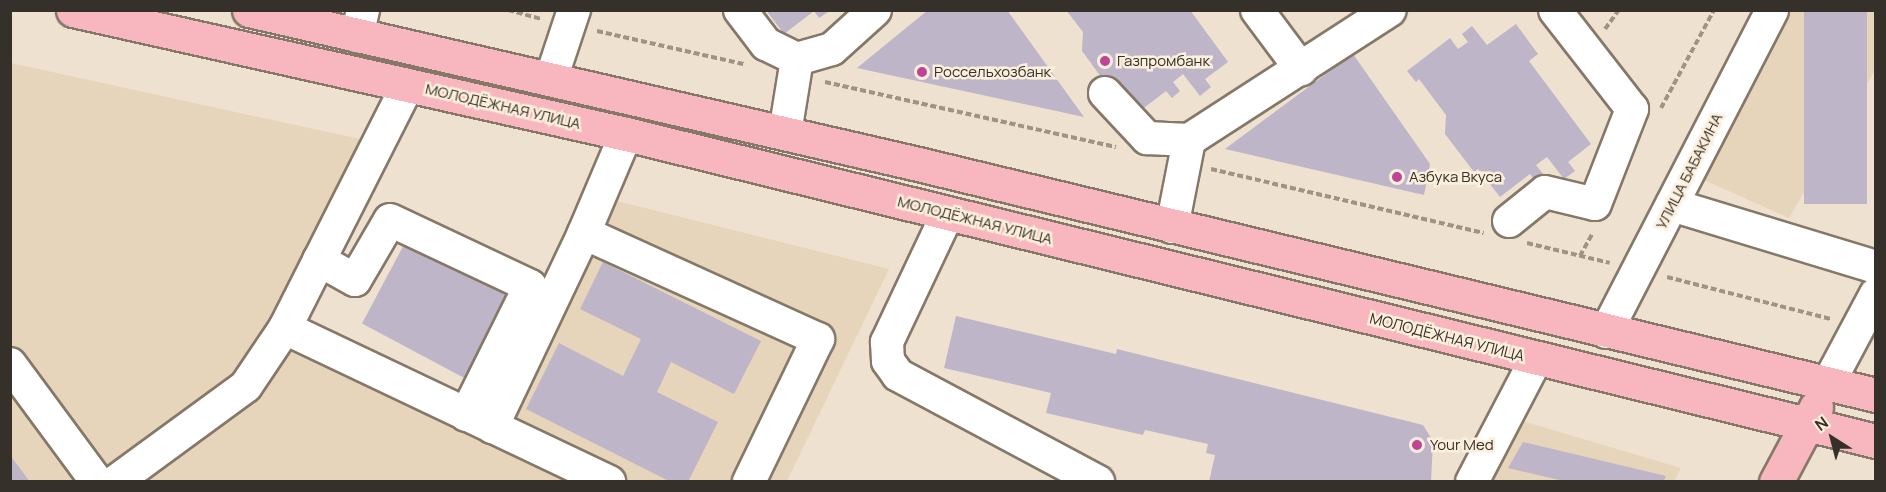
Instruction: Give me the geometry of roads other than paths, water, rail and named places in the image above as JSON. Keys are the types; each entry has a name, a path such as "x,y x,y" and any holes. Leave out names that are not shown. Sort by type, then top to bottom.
{"main road":[{"name":"МОЛОДЁЖНАЯ УЛИЦА","path":"73,10 626,134 1806,426 1875,441"},
{"path":"249,10 360,23 551,79 1606,333 1875,395"},
{"path":"1776,482 1828,384"}],"street":[{"path":"551,79 574,10"},
{"path":"740,10 766,44 797,59 832,49 875,10"},
{"path":"1257,10 1301,69"},
{"path":"1105,93 1147,138 1189,140 1390,10"},
{"path":"1509,220 1545,192 1595,204 1632,109 1555,10"},
{"name":"УЛИЦА БАБАКИНА","path":"1606,333 1772,10"},
{"path":"784,134 797,59"},
{"path":"115,482 246,386 285,328 408,85"},
{"path":"479,421 584,233 626,134"},
{"path":"1172,227 1189,140"},
{"path":"1672,205 1875,267"},
{"path":"948,213 887,342 888,361 898,375 1098,482"},
{"path":"319,260 355,280 390,220 530,286 479,421"},
{"path":"584,233 818,339 749,482"},
{"path":"1828,384 1875,294"},
{"path":"285,328 609,482"},
{"path":"1472,482 1536,359"},
{"path":"10,364 97,482"}],"place":[{"name":"Газпромбанк","path":"1105,61"},
{"name":"Россельхозбанк","path":"922,72"},
{"name":"Азбука Вкуса","path":"1397,177"},
{"name":"Your Med","path":"1417,445"}]}
